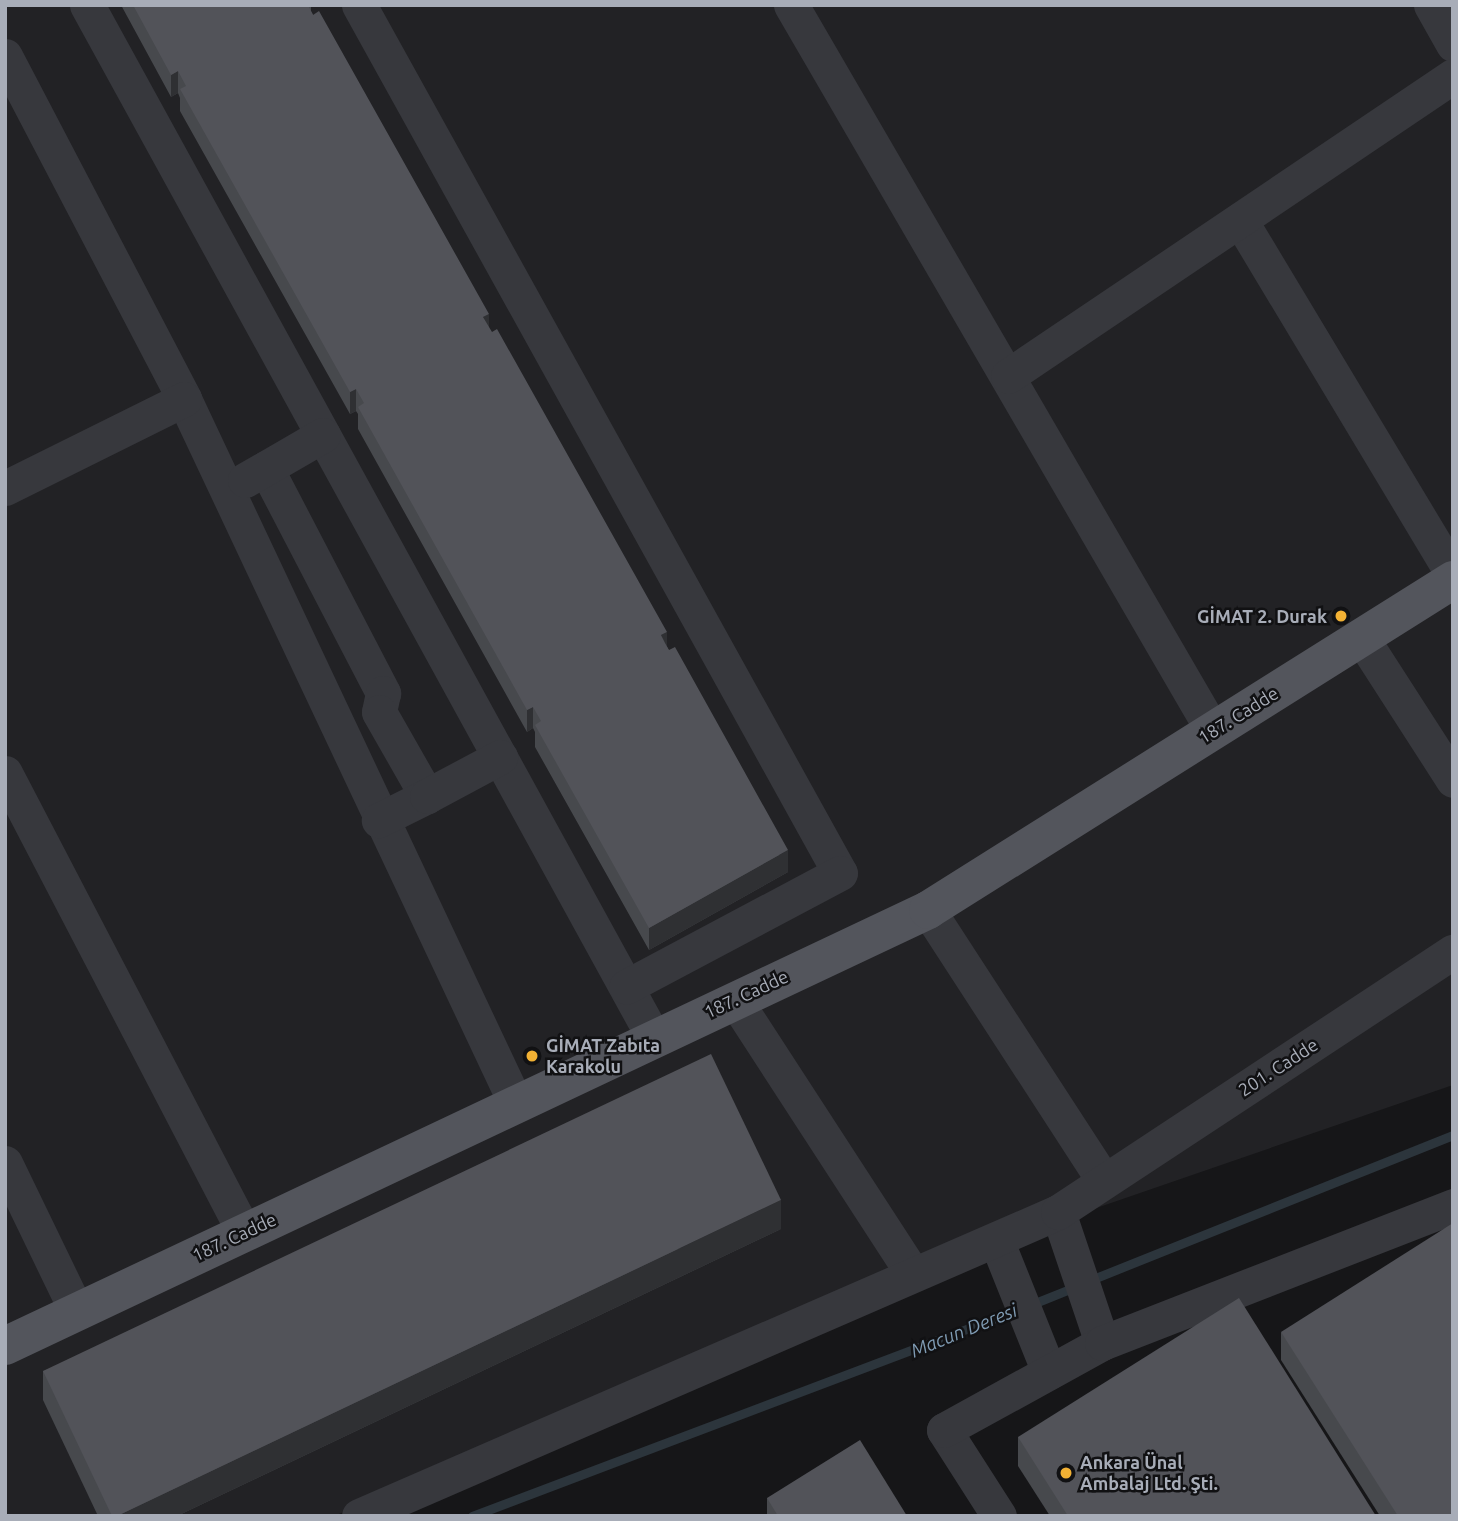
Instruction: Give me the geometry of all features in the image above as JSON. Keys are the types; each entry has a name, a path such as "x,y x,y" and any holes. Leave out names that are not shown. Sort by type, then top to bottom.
{"main road":[{"name":"187. Cadde","path":"5,1346 928,910 1453,578"}],"street":[{"path":"86,5 654,1038"},
{"path":"359,5 840,873 626,987"},
{"path":"791,5 1213,731"},
{"path":"1431,5 1453,44"},
{"path":"5,56 184,399 379,820 516,1104"},
{"path":"1008,376 1453,76"},
{"path":"1240,220 1453,578"},
{"path":"5,488 184,399"},
{"path":"227,491 323,435"},
{"path":"266,468 383,693 379,712 427,796"},
{"path":"1361,637 1453,780"},
{"path":"379,820 500,757"},
{"path":"5,773 244,1232"},
{"path":"928,910 1104,1181"},
{"name":"201. Cadde","path":"359,1516 912,1273 997,1242 1058,1212 1453,952"},
{"path":"735,1000 912,1273"},
{"path":"5,1163 77,1312"},
{"path":"999,1516 944,1430 1102,1343 1453,1206"},
{"path":"1058,1212 1102,1343"},
{"path":"997,1242 1049,1372"}],"shaded area":[{"path":"5,5 1453,5 1453,1085 957,1256 334,1516 5,1516"}],"building":[{"path":"133,5 308,5 313,15 319,11 489,314 483,317 492,332 497,329 667,632 661,635 665,643 669,650 675,647 788,850 649,928 535,725 541,721 533,707 527,710 358,407 364,403 356,389 350,392 180,89 186,86 178,71 171,75"},
{"path":"711,1054 781,1200 117,1516 112,1516 43,1371"},
{"path":"1453,1223 1453,1516 1398,1516 1281,1332"},
{"path":"1239,1298 1376,1516 1068,1516 1018,1437"},
{"path":"860,1440 907,1516 778,1516 767,1498"}],"waterway":[{"name":"Macun Deresi","path":"1088,1281 1453,1135"},
{"name":"Macun Deresi","path":"1030,1305 1075,1287"},
{"name":"Macun Deresi","path":"472,1516 1017,1310"}],"place":[{"name":"GİMAT 2. Durak","path":"1341,616"},
{"name":"GİMAT Zabıta Karakolu","path":"532,1056"},
{"name":"Ankara Ünal Ambalaj Ltd. Şti.","path":"1066,1473"}]}
